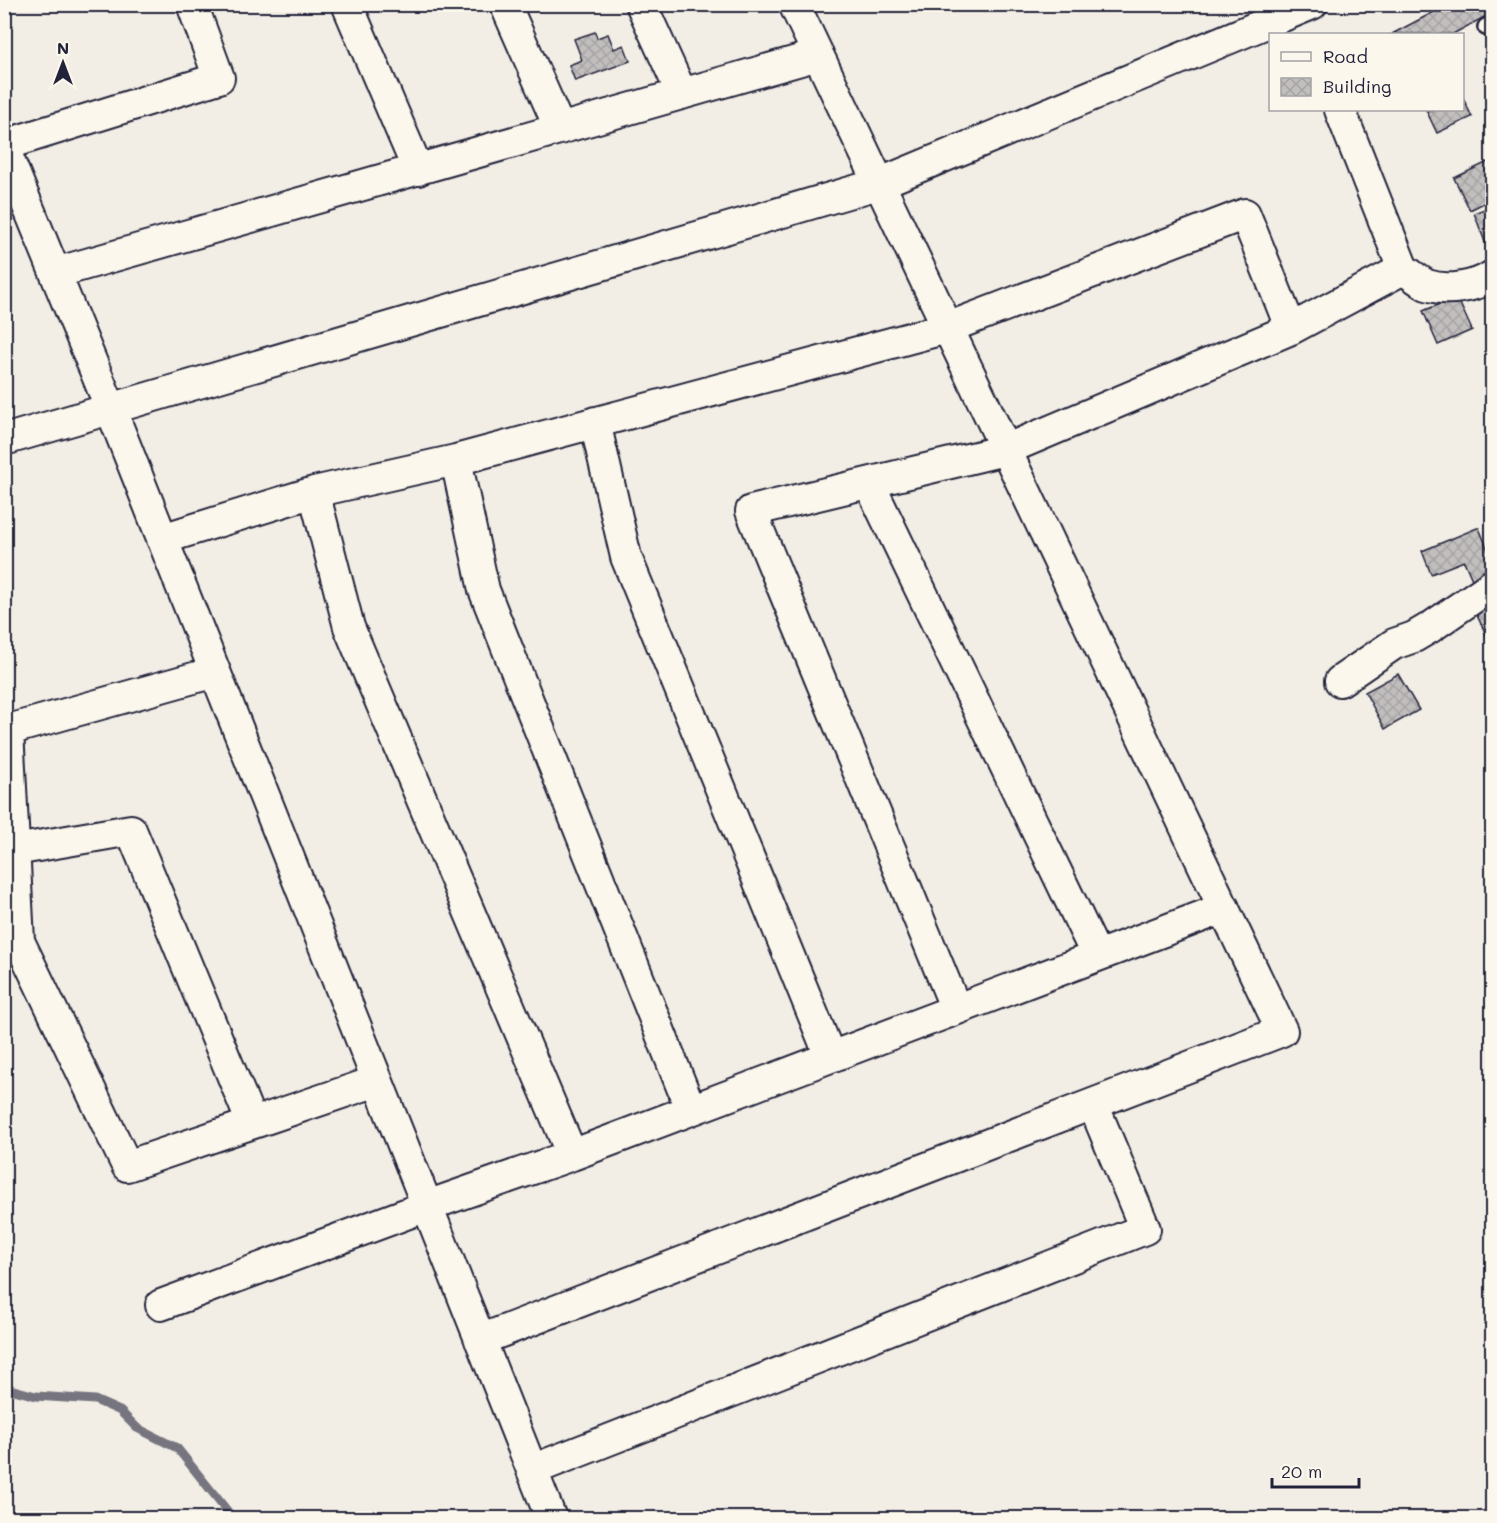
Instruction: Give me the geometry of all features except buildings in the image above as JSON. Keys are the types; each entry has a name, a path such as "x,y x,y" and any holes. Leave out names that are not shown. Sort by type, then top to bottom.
{"street":[{"path":"192,4 219,78 4,147 110,407 551,1518"},
{"path":"347,4 418,170"},
{"path":"505,4 560,129"},
{"path":"641,4 682,94"},
{"path":"480,1340 1282,1031 794,4"},
{"path":"4,440 110,407 878,184 1308,16"},
{"path":"55,273 818,55"},
{"path":"1340,111 1403,268 1427,284 1442,288 1468,286 1492,276"},
{"path":"162,539 314,492 456,460 947,328 1245,214 1291,329"},
{"path":"956,1009 751,511 1005,450 1291,329 1403,268"},
{"path":"595,422 626,557 830,1056"},
{"path":"456,460 484,590 691,1110"},
{"path":"869,483 1097,956"},
{"path":"314,492 349,627 572,1155"},
{"path":"1340,681 1394,644 1414,637 1431,627 1492,585"},
{"path":"215,672 8,730 19,941 127,1166 377,1081"},
{"path":"15,850 131,830 252,1123"},
{"path":"161,1305 427,1206 572,1155 1224,908"},
{"path":"532,1470 1145,1229 1093,1104"}],"waterway":[{"path":"4,1384 10,1389 36,1396 95,1400 120,1411 137,1428 177,1448 233,1518"}]}
